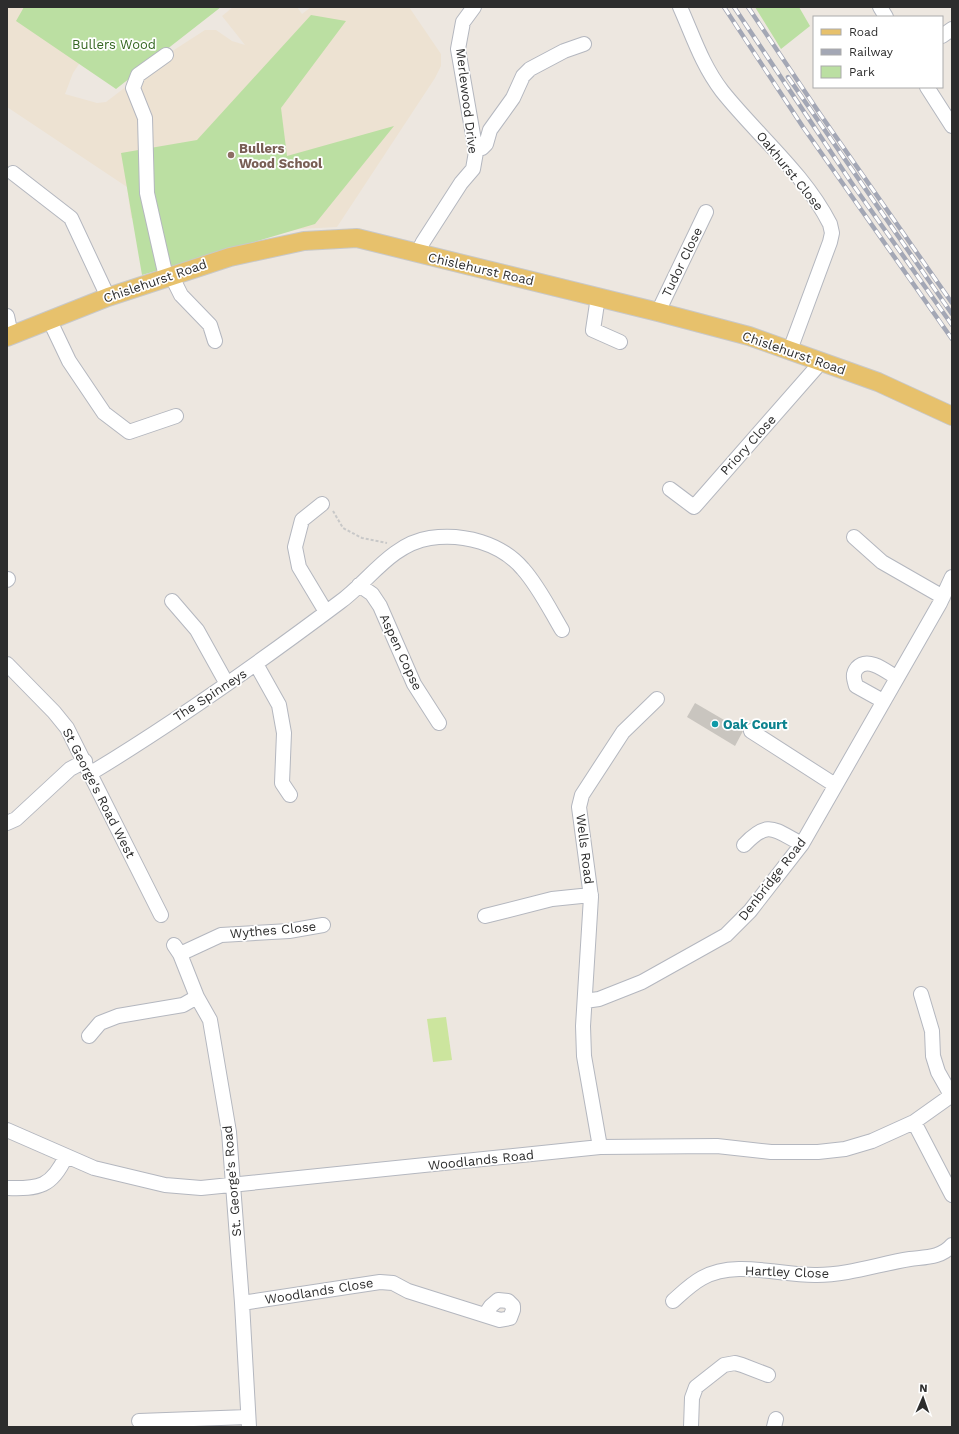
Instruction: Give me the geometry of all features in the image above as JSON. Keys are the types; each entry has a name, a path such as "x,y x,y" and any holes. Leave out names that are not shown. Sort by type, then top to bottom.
{"main road":[{"name":"Chislehurst Road","path":"9,336 108,297 168,276 230,257 304,241 357,238 714,326 790,350 878,382 952,416"}],"street":[{"name":"Merlewood Drive","path":"417,254 427,235 461,183 473,168 476,149 458,49 463,22 474,7"},
{"name":"Oakhurst Close","path":"680,7 692,38 709,72 722,91 797,176 830,224 832,233 830,242 790,350"},
{"path":"880,7 885,16"},
{"path":"943,35 952,29"},
{"path":"476,149 482,148 486,144 490,130 514,98 523,76 530,70 564,50 584,44"},
{"path":"166,55 138,75 133,88 144,118 147,192 168,276 181,295 210,325 215,341"},
{"path":"928,88 952,126"},
{"path":"14,173 71,218 108,297"},
{"name":"Tudor Close","path":"658,312 706,212"},
{"path":"598,297 593,330 620,342"},
{"path":"7,316 9,336"},
{"path":"49,319 69,362 104,413 129,432 176,416"},
{"name":"Priory Close","path":"670,489 694,507 822,361"},
{"path":"322,504 302,520 295,547 299,568 326,612"},
{"path":"854,537 882,562 943,597"},
{"name":"The Spinneys","path":"7,823 16,819 70,769 88,767 228,684 350,595 379,565 396,553 420,541 429,538 466,538 494,547 506,553 532,579 562,630"},
{"name":"Denbridge Road","path":"585,1001 599,998 642,982 726,935 750,911 802,844 943,597 952,577"},
{"name":"Aspen Copse","path":"359,586 372,594 380,606 414,684 439,723"},
{"path":"172,601 197,630 228,684"},
{"path":"883,701 856,686 853,677 854,671 860,664 868,663 897,678"},
{"name":"St George's Road West","path":"7,664 54,712 67,728 88,767 161,915"},
{"path":"256,664 279,705 284,733 282,783 290,795"},
{"name":"Wells Road","path":"585,1001 591,895 579,807 582,795 591,780 624,732 658,699"},
{"path":"751,731 835,785"},
{"path":"744,845 755,834 767,828 775,830 802,844"},
{"path":"485,916 552,899 591,895"},
{"name":"Wythes Close","path":"177,949 221,935 289,931 323,926"},
{"name":"St. George's Road","path":"177,949 197,997 210,1020 229,1132 242,1303 248,1422"},
{"path":"921,994 932,1032 933,1056 938,1072 952,1095"},
{"path":"89,1036 100,1023 118,1016 183,1005 197,997"},
{"path":"585,1001 584,1056 600,1147"},
{"name":"Woodlands Road","path":"7,1130 94,1168 165,1185 201,1188 600,1147 717,1146 771,1152 818,1152 844,1149 872,1141 914,1122 952,1095"},
{"path":"914,1122 952,1195"},
{"path":"7,1188 27,1188 49,1182 60,1168 66,1156"},
{"name":"Hartley Close","path":"673,1301 693,1283 716,1272 736,1270 816,1276 838,1274 910,1259 932,1257 943,1252 952,1245"},
{"name":"Woodlands Close","path":"242,1303 380,1282 392,1284 408,1291 485,1315"},
{"path":"691,1427 692,1398 696,1387 724,1365 736,1363 742,1364 768,1376"},
{"path":"139,1421 248,1422"}],"path":[{"path":"322,504 332,509 343,528 362,538 387,543 396,553"}],"shaded area":[{"name":"Bullers Wood School","path":"7,7 27,7 95,40 73,73 65,94 97,103 106,102 174,50 205,30 216,30 232,41 245,45 222,16 233,7 297,7 302,14 311,7 409,7 441,54 441,66 435,78 337,227 300,229 240,240 149,217 131,218 127,187 7,107"}],"green space":[{"name":"Bullers Wood","path":"24,7 221,7 116,89 16,21"},
{"path":"755,7 799,7 810,26 781,49"},
{"path":"311,15 346,21 281,108 287,156 394,126 315,224 142,275 121,153 197,140"},
{"path":"446,1017 452,1060 433,1062 427,1019"}],"building":[{"name":"Oak Court","path":"695,703 743,731 735,746 687,717"}],"railway":[{"path":"724,7 803,127 952,339"},
{"path":"734,7 851,182 952,325"},
{"path":"748,7 820,114 952,303"},
{"path":"788,77 952,314"}],"place":[{"name":"Bullers Wood School","path":"231,155"},
{"name":"Oak Court","path":"715,724"}]}
